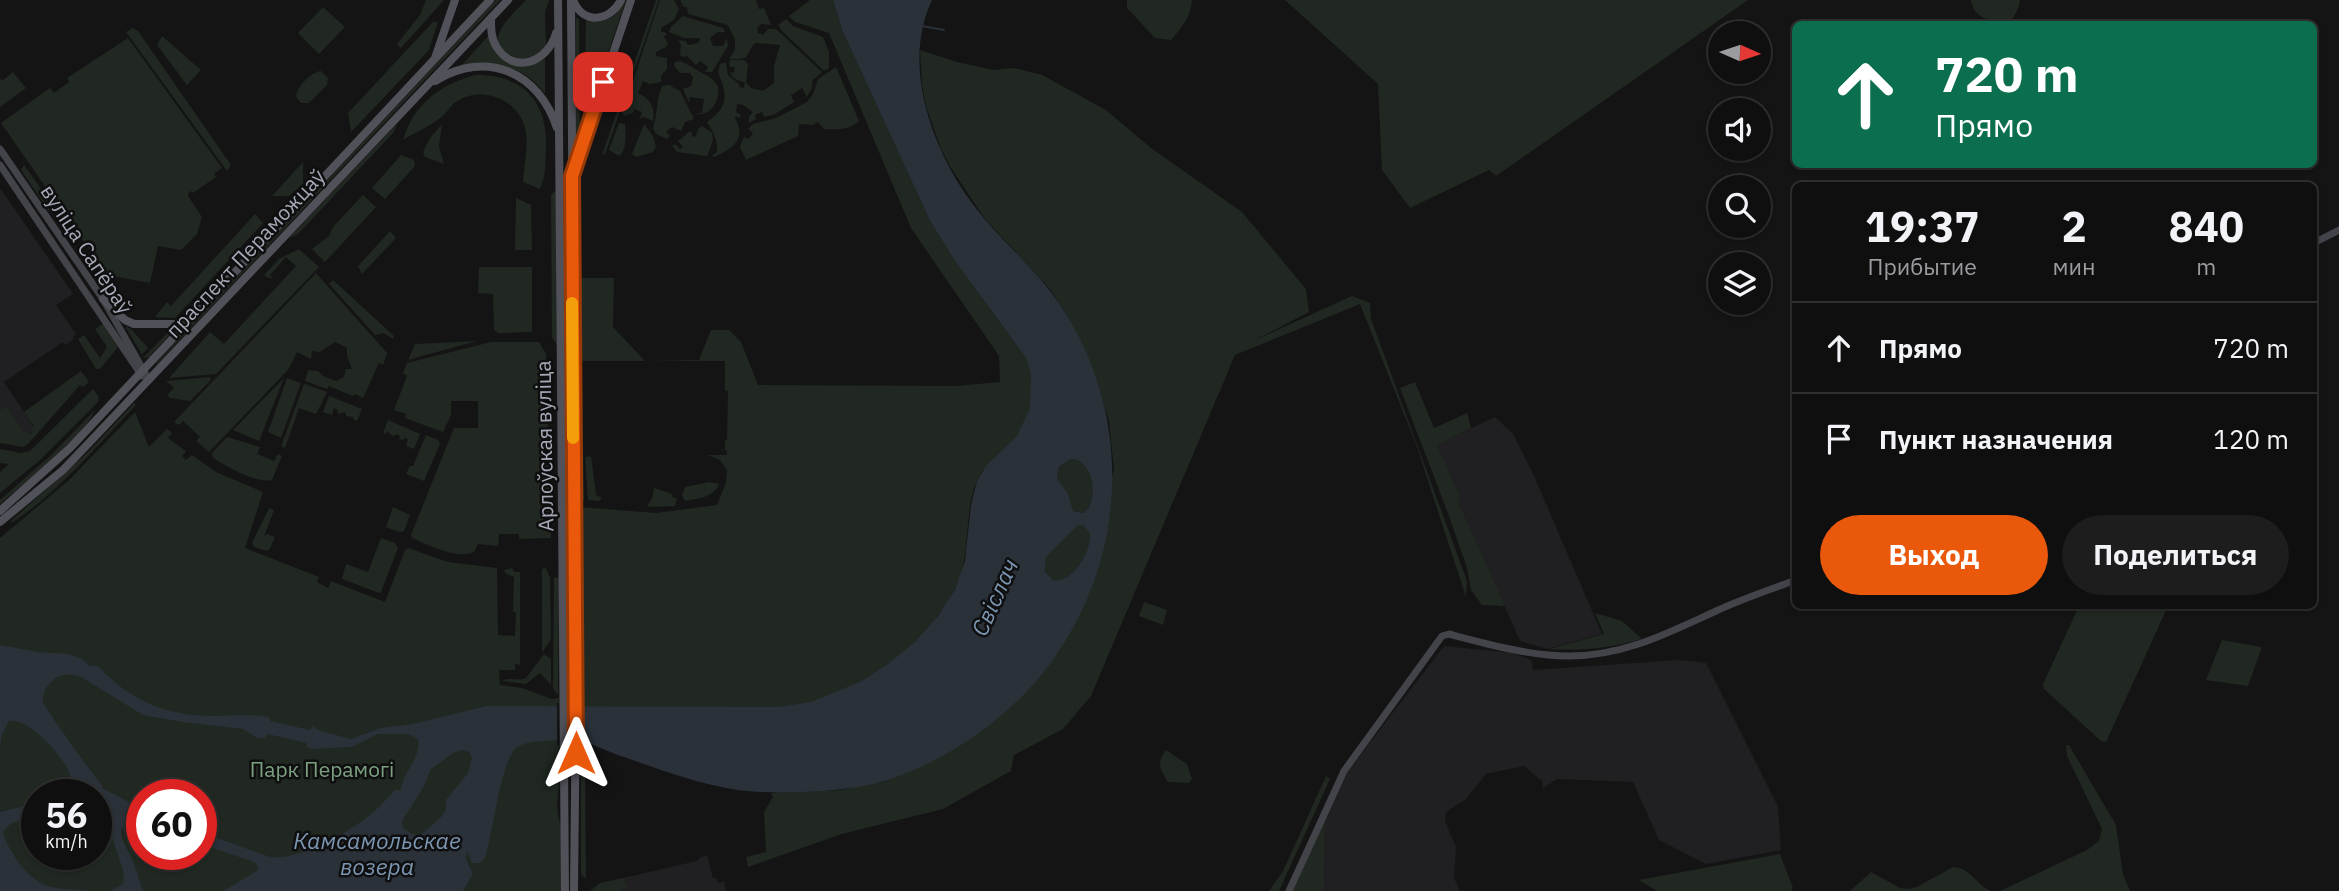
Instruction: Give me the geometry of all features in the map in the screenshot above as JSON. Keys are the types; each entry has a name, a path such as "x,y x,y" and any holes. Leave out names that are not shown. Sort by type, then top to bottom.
{"main road":[{"path":"434,61 455,0"},
{"name":"праспект Пераможцаў","path":"0,511 70,449 490,0"},
{"name":"праспект Пераможцаў","path":"0,522 63,470 508,0"},
{"name":"Арлоўская вуліца","path":"558,0 564,752 569,891"},
{"path":"572,0 586,16 597,18 612,13 621,0"},
{"name":"Арлоўская вуліца","path":"569,891 576,753 572,0"},
{"path":"572,176 631,0"},
{"path":"491,18 494,44 505,57 522,63 535,60 548,50 555,36 558,20"},
{"path":"426,86 447,74 465,69 489,67 509,71 528,82 541,94 554,116 560,136"},
{"path":"561,274 572,274"},
{"path":"103,299 125,320 134,324 187,324"},
{"path":"562,506 573,504"}],"street":[{"name":"вуліца Сапёраў","path":"0,149 103,299 141,371"},
{"name":"вуліца Сапёраў","path":"0,165 141,371"},
{"path":"2317,241 2339,230"},
{"path":"141,371 149,380"},
{"path":"1289,891 1344,771 1442,636 1449,635 1557,655 1593,654 1618,650 1668,634 1725,607 1792,582"}],"shaded area":[{"path":"0,188 73,294 56,305 76,334 74,339 65,345 63,342 4,382 34,427 30,435 24,433 6,406 0,410"},
{"path":"1495,417 1513,434 1535,478 1602,634 1547,649 1520,641 1436,445"},
{"path":"1444,646 1512,653 1531,660 1533,670 1679,660 1706,663 1778,807 1781,850 1706,864 1659,840 1633,782 1557,779 1542,789 1543,782 1524,766 1486,774 1466,799 1446,812 1445,821 1456,847 1454,878 1460,891 1324,891 1325,817 1349,770"},
{"path":"707,855 713,878 716,878 718,883 724,881 726,891 595,891 601,883 697,861"}],"green space":[{"path":"426,0 444,0 401,48 397,44 420,15"},
{"path":"496,0 500,0 157,364 156,363"},
{"path":"526,0 549,0 545,12 546,48 539,54 520,60 506,53 497,41 504,24"},
{"path":"624,0 584,124 586,20 610,19 618,12"},
{"path":"656,0 659,0 605,154 602,155"},
{"path":"660,0 674,0 679,9 674,20 661,28 661,32 667,33 664,37 668,43 656,52 656,56 667,58 667,69 661,76 661,82 650,84 643,81 638,93 651,104 653,121 640,118 642,112 634,109 633,113 624,116 622,113"},
{"path":"680,0 756,0 759,9 764,8 771,25 761,24 757,28 758,33 763,35 768,29 776,29 822,72 812,81 807,97 802,88 791,95 794,102 775,114 764,117 762,112 755,115 756,119 749,123 753,112 737,104 736,112 741,115 740,118 735,116 739,137 727,150 714,157 712,155 717,152 717,144 707,122 723,105 725,94 718,72 720,64 726,62 728,75 739,87 744,88 745,82 731,74 730,72 734,73 735,67 730,67 729,63 730,60 744,60 748,64 746,83 751,88 763,91 774,83 774,66 780,45 755,43 745,58 729,59 735,50 735,40 728,25 688,14 687,7 684,7"},
{"path":"810,0 833,0 842,30 930,221 955,261 1026,358 1032,381 1031,405 1023,427 987,466 972,494 964,564 954,590 928,628 894,661 854,686 800,705 752,708 583,708 580,695 582,641 579,507 656,513 717,505 726,483 727,470 720,460 708,455 727,455 725,441 728,391 725,390 725,361 645,361 699,360 711,330 729,330 741,342 758,385 955,386 1000,382 999,356 911,228 829,33 795,22 789,16"},
{"path":"1127,0 1192,0 1188,17 1171,40 1155,38 1127,8"},
{"path":"1285,0 1748,0 1718,21 1708,21 1708,28 1496,176 1489,170 1410,208 1382,170 1378,84"},
{"path":"1971,0 2020,0 2016,14 2010,21 1989,20 1979,15"},
{"path":"323,7 345,27 319,54 298,33"},
{"path":"683,16 723,28 725,32 718,32 710,38 713,46 723,46 727,38 728,46 712,72 705,72 708,67 700,61 696,65 687,56 680,55 681,45 678,40 685,41 688,45 699,43 700,38 684,38 669,32"},
{"path":"576,18 579,19 580,133 576,141"},
{"path":"786,19 793,26 823,37 829,52 829,68 824,71 782,31 778,25"},
{"path":"433,22 438,22 429,50 351,132 348,113"},
{"path":"133,28 138,31 231,165 227,171 126,32"},
{"path":"489,35 514,65 527,67 545,59 545,94 537,84 518,71 497,66 461,66"},
{"path":"162,36 201,70 187,85 157,45"},
{"path":"128,38 222,168 214,174 216,177 193,193 189,192 188,196 202,217 197,234 181,250 158,246 150,283 107,275 1,123 50,88 54,93 69,82 67,78"},
{"path":"920,50 993,70 1014,68 1042,75 1106,110 1151,148 1242,212 1306,289 1309,312 1253,341 1352,296 1370,303 1371,319 1467,581 1466,597 1416,444 1360,304 1235,355 1091,696 1063,729 1014,755 1011,771 943,809 842,834 748,867 746,857 766,852 764,812 773,797 771,793 840,790 883,782 939,757 992,723 1009,708 1060,649 1114,470 1109,421 1095,376 1064,310 1050,289 985,219 941,149 926,106"},
{"path":"681,61 711,78 718,86 716,102 710,111 700,114 694,113 702,113 704,99 690,97 689,103 683,89 691,86 693,78 690,73 680,73 674,66 675,62"},
{"path":"836,67 859,121 847,128 838,129 824,129 818,122 813,125 799,124 798,136 746,160 740,147 744,137 749,139 753,133 748,129 753,124 776,118 807,102 818,79"},
{"path":"321,71 328,78 327,85 309,103 301,103 296,97 298,89 309,77"},
{"path":"13,72 26,88 0,107 0,78 2,81"},
{"path":"476,75 507,80 529,94 537,104 545,130 546,146 545,173 540,189 523,182 526,133 518,113 501,99 480,94 459,100 436,121 403,140 421,106 440,90"},
{"path":"669,85 680,91 694,119 685,122 681,131 672,127 666,132 670,136 667,139 656,134 653,128 660,91 662,86"},
{"path":"619,123 625,124 626,137 625,146 619,156 609,150"},
{"path":"397,124 394,132 298,234 289,238"},
{"path":"442,124 439,146 444,164 425,157 423,152"},
{"path":"644,124 653,136 656,147 653,152 636,157 632,154"},
{"path":"702,126 712,133 713,141 707,156 677,152 672,146 675,144 680,149 683,147 678,141 689,132 692,132 692,137 696,136"},
{"path":"401,155 414,160 415,166 385,199 372,188"},
{"path":"303,162 303,184 289,196 272,196"},
{"path":"24,165 55,212 49,211 21,170"},
{"path":"556,190 557,344 552,338 551,195"},
{"path":"363,195 376,207 325,262 312,249 329,236 333,227"},
{"path":"516,198 531,205 532,250 515,250"},
{"path":"255,214 263,223 175,318 155,317 167,302 171,306"},
{"path":"390,231 396,238 362,274 358,266"},
{"path":"299,249 319,267 216,374 169,378 210,332 224,344 296,266 286,257 270,275 273,278 264,275 279,259"},
{"path":"479,267 532,267 532,332 498,333 494,330 493,294 478,293"},
{"path":"316,273 387,353 383,365 379,363 363,398 305,381 308,370 318,371 336,381 344,377 346,369 352,369 347,348 335,342 320,352 312,351 311,359 297,352 288,370 209,452 196,441 200,437 183,421 179,425 174,422"},
{"path":"578,278 614,278 613,327 645,361 580,361 577,358"},
{"path":"333,280 394,336 393,339 384,333 375,335 329,284"},
{"path":"103,324 118,347 100,369 96,369 78,339 84,335 100,358 107,347 95,329"},
{"path":"125,326 148,348 142,354 144,357 172,328 174,330 149,357 144,358"},
{"path":"477,341 408,360 415,344"},
{"path":"491,342 539,342 546,354 551,538 519,539 519,534 499,534 498,546 478,544 474,552 451,553 434,548 412,538 411,535 454,428 478,428 478,401 451,401 451,415 443,432 405,418 406,414 394,410 407,376 403,373 407,363"},
{"path":"582,368 584,500 580,500 577,373"},
{"path":"81,371 89,382 83,387 80,385 28,444 23,447 0,443 0,410 6,406 24,432 27,431 30,435 34,426 24,412"},
{"path":"210,377 211,380 190,401 170,398 167,395 174,388 166,381"},
{"path":"284,378 259,441 233,430"},
{"path":"287,378 301,383 281,438 268,432"},
{"path":"1415,382 1434,428 1467,413 1471,428 1437,445 1461,500 1458,501 1505,606 1482,605 1471,590 1467,568 1449,516 1400,388"},
{"path":"304,384 327,392 316,414 299,408 285,448 281,446"},
{"path":"93,389 99,397 98,402 40,460 0,493 0,472 9,464 0,463 0,449 21,453 30,451"},
{"path":"329,396 362,409 357,421 354,417 346,416 346,413 337,413 338,410 334,408 332,415 323,412"},
{"path":"134,403 136,405 76,468 44,499 11,523 88,452"},
{"path":"95,410 66,446 0,504 0,500 49,457"},
{"name":"Парк Перамогі","path":"135,412 149,447 167,429 172,433 168,438 186,451 182,456 186,460 192,455 216,472 263,492 245,548 319,577 317,582 328,588 331,581 385,602 408,548 448,562 497,568 498,635 515,636 514,577 506,574 504,570 512,568 514,572 520,572 520,665 515,664 515,670 499,670 500,685 522,688 552,699 559,698 560,772 557,804 562,828 562,891 0,891 0,538 68,481"},
{"path":"388,420 420,434 414,449 406,446 408,439 399,439 400,436 395,434 394,437 387,431 386,434 383,433"},
{"path":"426,435 438,440 440,444 424,481 406,474 410,466 413,466"},
{"path":"227,437 260,447 257,454 274,461 278,454 282,456 272,480 250,477 212,457 212,453"},
{"path":"591,456 596,495 602,498 599,501 588,500 585,457"},
{"path":"1071,459 1085,466 1092,481 1092,499 1084,513 1073,511 1057,478 1059,467"},
{"path":"709,482 719,484 713,492 705,497 685,501 682,495 685,487"},
{"path":"654,488 677,498 675,506 647,507"},
{"path":"393,507 410,515 404,531 386,527"},
{"path":"269,508 274,510 264,537 267,534 275,537 267,551 254,547 252,543"},
{"path":"1077,525 1083,525 1090,534 1084,557 1074,571 1060,580 1053,580 1045,572 1046,557"},
{"path":"381,538 395,543 398,548 381,592 342,579 346,564 368,572"},
{"path":"546,568 550,578 551,639 542,653 542,569"},
{"path":"554,577 559,578 558,695 553,688"},
{"path":"1144,602 1167,610 1163,625 1139,616"},
{"path":"2078,609 2167,609 2106,742 2101,741 2044,689 2043,684"},
{"path":"1595,613 1622,621 1642,639 1596,648 1549,649 1604,634"},
{"path":"2222,640 2262,647 2248,686 2206,680"},
{"path":"544,654 551,659 551,685 540,673 526,684 502,681 526,678"},
{"path":"2066,745 2069,745 2116,825 2123,874 2130,891 2000,891 2087,850 2099,841 2102,829 2067,756"},
{"path":"1166,750 1187,764 1192,779 1189,783 1168,782 1160,766"},
{"path":"581,757 585,762 586,879 581,874"},
{"path":"1326,776 1330,779 1279,891 1269,891 1283,871"},
{"path":"1325,817 1324,891 1292,891"},
{"path":"1780,854 1793,888 1791,891 1657,891 1639,880"},
{"path":"1953,867 1969,873 1991,891 1850,891 1871,872 1900,888 1909,889"},
{"path":"623,878 627,887 620,891 590,891 600,883"}],"water":[{"path":"833,0 932,0 923,25 920,79 934,132 945,158 972,203 1061,306 1085,349 1101,394 1110,440 1112,487 1107,533 1095,579 1076,623 1050,664 1016,703 952,751 905,774 867,785 830,790 753,792 678,776 587,743 540,741 516,748 510,756 485,858 480,863 472,863 467,851 466,859 473,874 463,891 223,891 257,871 258,866 254,862 217,849 217,838 270,857 295,854 323,844 362,821 395,790 401,790 415,759 418,739 408,734 378,734 351,747 312,749 307,747 307,743 267,734 265,738 257,738 243,729 143,715 83,678 62,675 46,688 43,702 97,779 70,779 65,765 52,747 34,731 17,721 9,721 2,735 0,748 0,645 68,654 82,659 90,666 98,666 136,697 165,709 197,715 269,717 270,721 310,730 312,726 351,739 380,728 413,724 487,706 779,707 811,702 862,681 915,642 938,616 955,589 965,561 971,505 977,481 986,466 1017,436 1030,408 1031,374 1026,358 955,261 930,221 842,30","holes":["1071,459 1079,461 1089,473 1093,490 1089,507 1084,513 1073,511 1068,494 1057,478 1059,467","1078,525 1083,525 1090,534 1084,557 1074,571 1060,580 1053,580 1045,572 1046,557","455,752 469,752 472,758 468,773 446,800 446,809 442,816 421,835 412,834 403,828 402,821 423,788 431,769"]},
{"path":"112,793 126,801 126,825 121,829 126,847 126,870 136,870 143,891 110,891 123,884 124,873 112,837"},
{"path":"21,807 21,820 9,825 3,833 21,865 21,870 25,870 45,885 90,891 0,891 0,812"}],"pier":[{"path":"557,703 583,704 583,746 557,745"}],"waterway":[{"path":"922,26 944,30"}],"slow traffic":[{"path":"572,303 573,438"}],"route":[{"path":"576,753 572,176 603,82"}],"water label":[{"name":"Свіслач","path":"994,597"},
{"name":"Камсамольскае возера","path":"377,853"}]}
